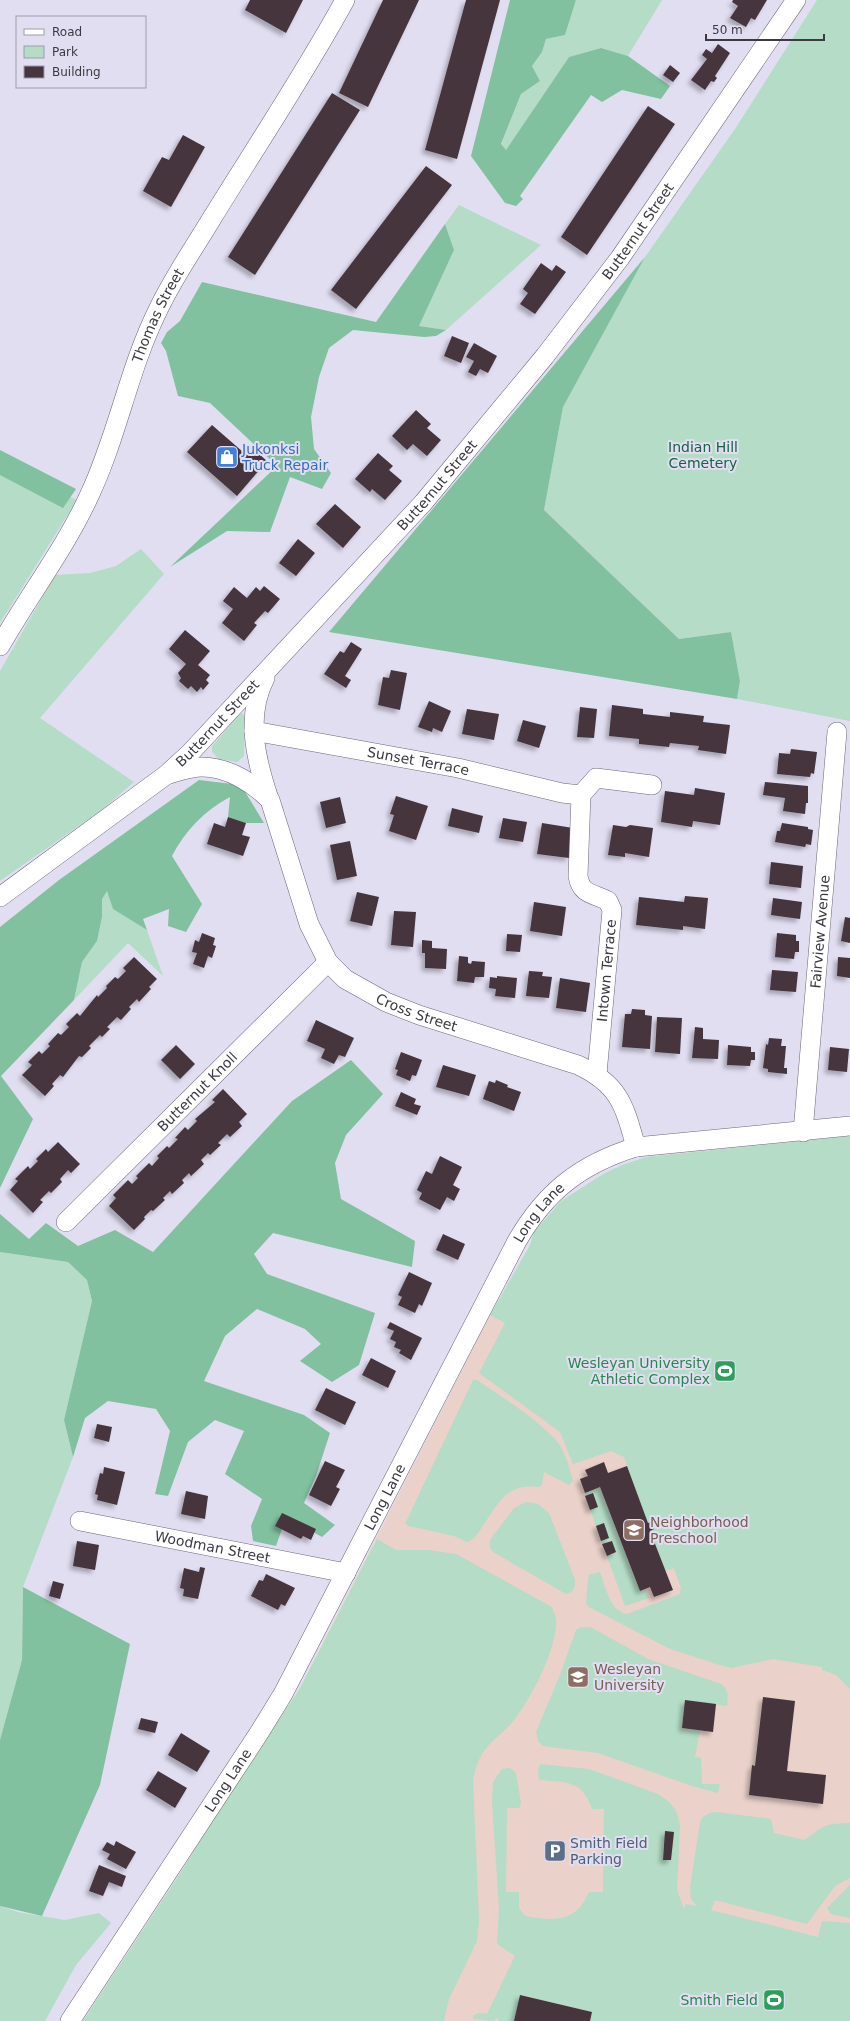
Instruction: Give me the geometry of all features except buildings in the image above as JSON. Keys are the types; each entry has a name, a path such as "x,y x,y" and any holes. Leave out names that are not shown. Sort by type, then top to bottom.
{"street":[{"name":"Thomas Street","path":"0,646 67,537 90,495 116,430 146,336 158,309 312,58 345,0"},
{"name":"Butternut Street","path":"0,897 166,776 213,730 424,503 570,325 620,258 796,0"},
{"name":"Cross Street","path":"274,663 258,693 254,710 256,752 310,924 328,962 345,979 386,1002 419,1015 578,1065 597,1074 610,1085 621,1101 636,1147"},
{"name":"Sunset Terrace","path":"254,731 458,768 562,793 581,795"},
{"name":"Fairview Avenue","path":"803,1132 837,732"},
{"name":"Cross Street","path":"166,776 185,769 203,767 222,771 239,777 257,787 270,800"},
{"path":"581,795 596,778 652,786"},
{"name":"Intown Terrace","path":"581,795 579,884 586,892 608,902 612,910 597,1074"},
{"name":"Butternut Knoll","path":"66,1222 328,962"},
{"path":"803,1132 850,1126"},
{"name":"Long Lane","path":"70,2021 259,1733 308,1648 529,1220 542,1203 560,1186 585,1168 610,1155 636,1147 666,1143 803,1132"},
{"name":"Woodman Street","path":"80,1521 346,1573"}],"shaded area":[{"name":"Wesleyan University","path":"490,1315 505,1323 850,1664 850,1945 686,1904 658,2021 83,2021 181,1872 238,1780 299,1690"}],"green space":[{"path":"510,0 576,0 565,35 546,39 542,52 532,66 540,81 521,94 501,144 506,150 569,57 601,48 628,56 670,86 661,99 622,90 602,102 591,95 520,196 523,199 516,206 505,203 471,156"},
{"path":"576,0 662,0 628,56 601,48 569,57 506,150 501,145 521,94 540,81 532,66 542,52 546,39 565,35"},
{"name":"Indian Hill Cemetery","path":"817,0 850,0 850,721 737,699 740,681 731,632 679,639 544,510 563,407 645,257 735,129"},
{"path":"459,205 541,245 446,330 419,326 454,250 445,224"},
{"path":"445,224 454,250 419,326 446,330 436,336 424,337 353,330 329,348 319,377 311,417 314,449 331,473 322,489 290,477 270,532 227,531 170,567 277,466 210,403 178,396 166,351 161,343 167,332 180,321 202,282 376,322"},
{"path":"645,257 563,407 544,510 679,639 731,632 740,681 737,699 329,632"},
{"path":"0,450 76,489 63,508 0,475"},
{"path":"0,465 77,500 0,623"},
{"path":"141,549 164,574 40,718 134,782 103,809 0,881 0,671 55,575 90,573 116,566"},
{"path":"240,714 243,714 245,718 244,756 237,762 219,759 212,752 212,746"},
{"path":"199,780 241,785 264,823 246,823 228,817 230,797 212,808 196,822 183,838 172,856 202,904 186,932 168,926 169,909 143,919 147,930 113,909 107,891 102,899 102,917 97,941 82,962 74,1000 1,1076 33,1119 0,1188 0,927 59,880"},
{"path":"107,890 113,909 147,930 163,976 128,943 74,1000 82,962 97,941 102,917 102,899"},
{"path":"351,1060 383,1094 346,1135 335,1163 341,1199 415,1241 412,1267 273,1233 254,1254 267,1274 375,1313 359,1365 332,1382 300,1361 321,1344 305,1329 257,1309 225,1336 204,1381 304,1415 330,1433 316,1476 304,1503 335,1525 322,1537 286,1517 276,1546 253,1541 251,1526 262,1499 225,1474 244,1431 215,1420 188,1442 168,1496 155,1494 170,1431 156,1409 108,1401 85,1418 73,1457 64,1420 92,1301 87,1280 68,1262 0,1252 0,1214 29,1239 46,1223 78,1246 115,1230 153,1252 292,1101"},
{"name":"Wesleyan University Athletic Complex","path":"850,1136 850,1689 836,1675 822,1670 822,1667 773,1659 731,1668 723,1666 670,1649 589,1607 586,1603 589,1575 600,1572 606,1591 612,1603 621,1612 627,1614 680,1594 681,1588 674,1568 665,1571 650,1531 653,1529 651,1522 648,1523 624,1457 611,1451 573,1464 560,1432 479,1373 505,1323 490,1315 530,1245 534,1232 561,1201 603,1174 622,1165 646,1157"},
{"path":"0,1252 68,1262 87,1280 92,1301 64,1420 73,1457 23,1587 22,1660 0,1740"},
{"path":"473,1380 477,1380 518,1408 555,1439 564,1453 573,1481 569,1485 544,1472 542,1485 539,1487 519,1488 504,1496 476,1536 467,1542 454,1536 405,1524"},
{"path":"600,1487 640,1591 645,1589 649,1598 625,1606 585,1496 585,1493"},
{"path":"526,1502 538,1504 549,1513 575,1580 575,1585 572,1592 566,1594 493,1552 490,1548 490,1540 514,1508"},
{"path":"377,1539 396,1550 428,1550 456,1554 552,1607 556,1619 553,1644 535,1686 521,1711 514,1720 485,1749 477,1763 475,1770 473,1780 479,1920 477,1941 449,1999 444,2021 83,2021 181,1872 238,1780 299,1690"},
{"path":"23,1587 130,1644 100,1785 42,1916 0,1906 0,1740 22,1660"},
{"path":"581,1627 590,1627 648,1659 724,1686 728,1699 727,1706 686,1700 682,1728 700,1731 695,1757 701,1758 702,1784 720,1784 718,1793 692,1786 598,1753 543,1746 538,1741 536,1732 560,1675 576,1630"},
{"path":"540,1764 589,1769 658,1794 668,1801 676,1810 680,1825 677,1890 684,1909 686,1904 697,1906 691,1899 690,1888 700,1823 702,1818 706,1815 716,1812 771,1819 774,1833 804,1840 825,1826 850,1823 850,1878 835,1886 807,1924 715,1900 711,1910 818,1937 822,1921 850,1923 850,2021 590,2021 592,2012 521,1995 514,2021 499,2021 497,2018 493,2021 473,2019 473,2016 478,2013 487,2014 515,1956 497,1944 499,1908 492,1802 493,1782 502,1769 510,1768 516,1773 521,1803 519,1808 507,1808 506,1892 519,1892 519,1908 525,1916 545,1919 563,1918 578,1910 589,1892 603,1892 604,1809 592,1809 583,1793 572,1784 558,1781 539,1780 538,1770"},
{"path":"850,1885 850,1918 831,1914 827,1908"},
{"path":"0,1906 18,1912 65,1920 99,1913 111,1923 76,1965 45,2021 0,2021"}],"place":[{"name":"Jukonksi Truck Repair","path":"227,457"},
{"name":"Wesleyan University Athletic Complex","path":"725,1371"},
{"name":"Neighborhood Preschool","path":"634,1530"},
{"name":"Wesleyan University","path":"578,1677"},
{"name":"Smith Field Parking","path":"555,1851"},
{"name":"Smith Field","path":"774,2000"}]}
